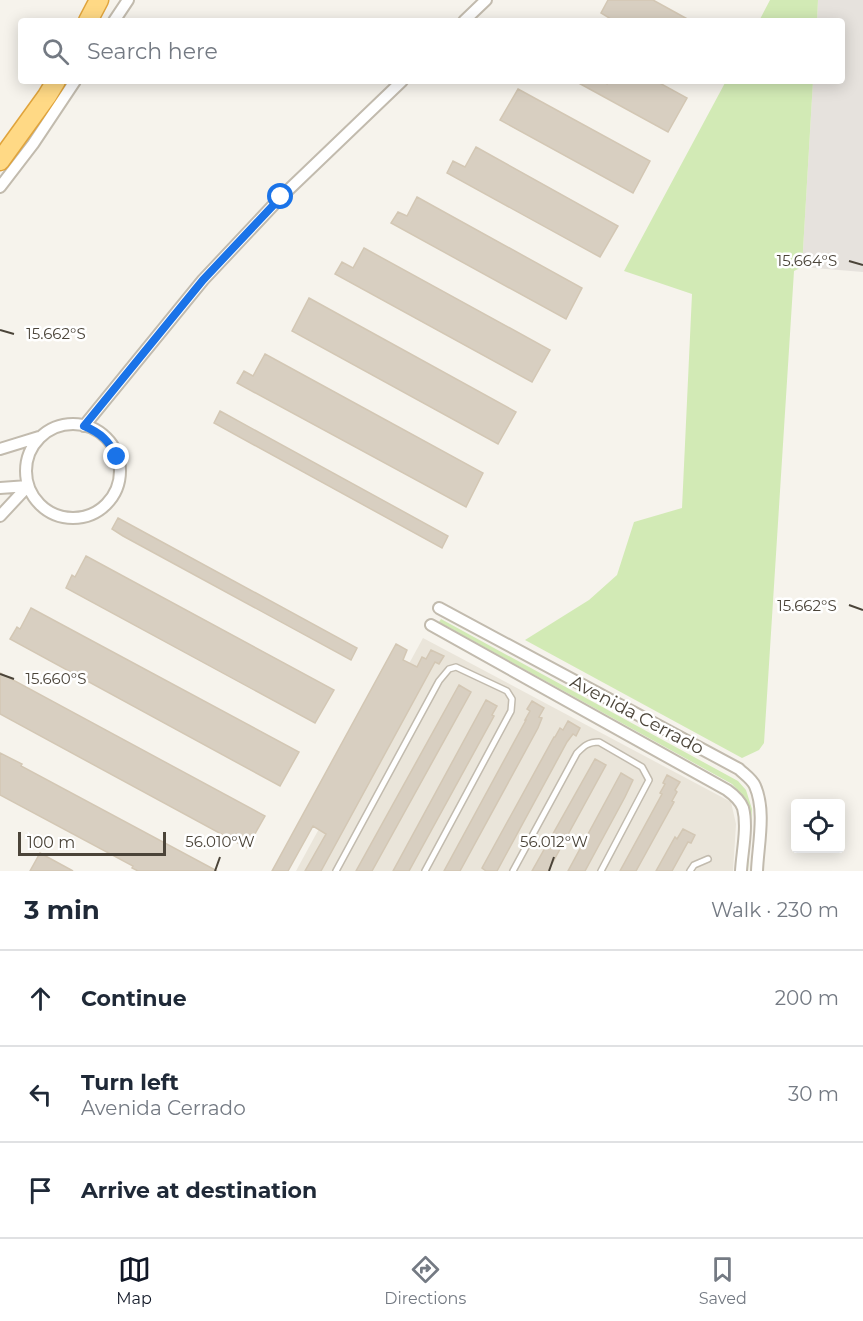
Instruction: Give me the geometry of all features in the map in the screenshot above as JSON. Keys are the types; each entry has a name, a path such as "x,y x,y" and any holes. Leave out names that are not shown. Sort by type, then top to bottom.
{"highway":[{"path":"90,18 99,0"},
{"path":"0,161 54,84"}],"street":[{"path":"116,18 128,0"},
{"path":"467,18 486,0"},
{"path":"0,187 33,144 73,84"},
{"path":"84,426 203,280 281,197 399,84"},
{"path":"68,424 84,426 99,432 111,444 120,471 118,486 111,499 101,509 87,516 73,518 57,516 43,508 32,496 25,465 30,450 40,437 53,428 68,424"},
{"path":"0,449 40,437"},
{"path":"0,488 28,486"},
{"path":"0,516 28,486"},
{"name":"Avenida Cerrado","path":"439,608 739,769 754,785 759,801 757,871"},
{"name":"Avenida Cerrado","path":"430,625 732,794 743,807 741,871"}],"lane":[{"path":"336,871 439,681 449,669 456,667 507,691 512,699 511,711 425,871"},
{"path":"513,871 577,753 591,742 599,742 642,767 647,772 648,780 601,871"},
{"path":"690,871 694,865 708,859"}],"shaded area":[{"path":"818,0 863,0 863,272 802,267 813,84 845,84 845,18 817,18"},
{"path":"423,638 731,802 736,824 733,871 296,871"}],"green space":[{"path":"770,0 818,0 817,18 761,18"},
{"path":"724,84 813,84 802,267 794,271 764,743 759,750 742,758 525,640 589,600 617,575 634,522 682,508 692,294 624,271"},
{"path":"441,619 738,781 746,790 752,809 748,871 744,871 745,804 743,796 732,784 439,622"}],"building":[{"path":"608,0 653,0 686,18 609,18 601,13"},
{"path":"580,84 661,84 687,98 668,132"},
{"path":"518,89 650,161 633,193 500,120"},
{"path":"476,147 618,226 600,257 447,173 453,161 465,167"},
{"path":"417,197 582,288 566,319 391,223 398,212 407,216"},
{"path":"364,248 550,350 532,382 335,274 342,262 353,268"},
{"path":"309,298 516,412 498,444 292,331"},
{"path":"265,354 483,473 466,507 237,383 244,371 253,376"},
{"path":"220,411 448,536 442,548 214,423"},
{"path":"118,518 357,648 351,660 123,536 112,529"},
{"path":"86,556 334,690 315,723 66,588 72,575 75,577"},
{"path":"31,608 299,752 280,786 10,639 17,627 20,629"},
{"path":"396,644 407,650 403,660 417,667 422,657 426,659 431,650 444,656 439,664 435,662 321,871 305,871 326,834 313,826 288,871 272,871"},
{"path":"0,673 265,816 247,848 0,714"},
{"path":"459,685 471,692 372,871 356,871"},
{"path":"486,700 497,706 492,715 494,716 409,871 393,871"},
{"path":"532,701 544,708 539,717 542,718 538,728 460,871 444,871 526,720 530,711 527,709"},
{"path":"568,721 580,728 576,736 573,734 567,742 497,871 486,871 482,868 554,737 560,728 563,730"},
{"path":"0,753 217,871 138,871 132,868 133,866 0,795"},
{"path":"595,759 606,765 548,871 532,871"},
{"path":"621,773 633,780 585,871 568,871"},
{"path":"667,775 680,782 675,790 677,792 672,801 674,802 636,871 620,871 662,794 660,793"},
{"path":"683,829 695,835 691,843 688,842 672,871 656,871 675,837 677,839"},
{"path":"40,853 73,871 30,871"}],"route":[{"path":"117,457 111,444 99,432 84,426 203,280 281,197"}]}
